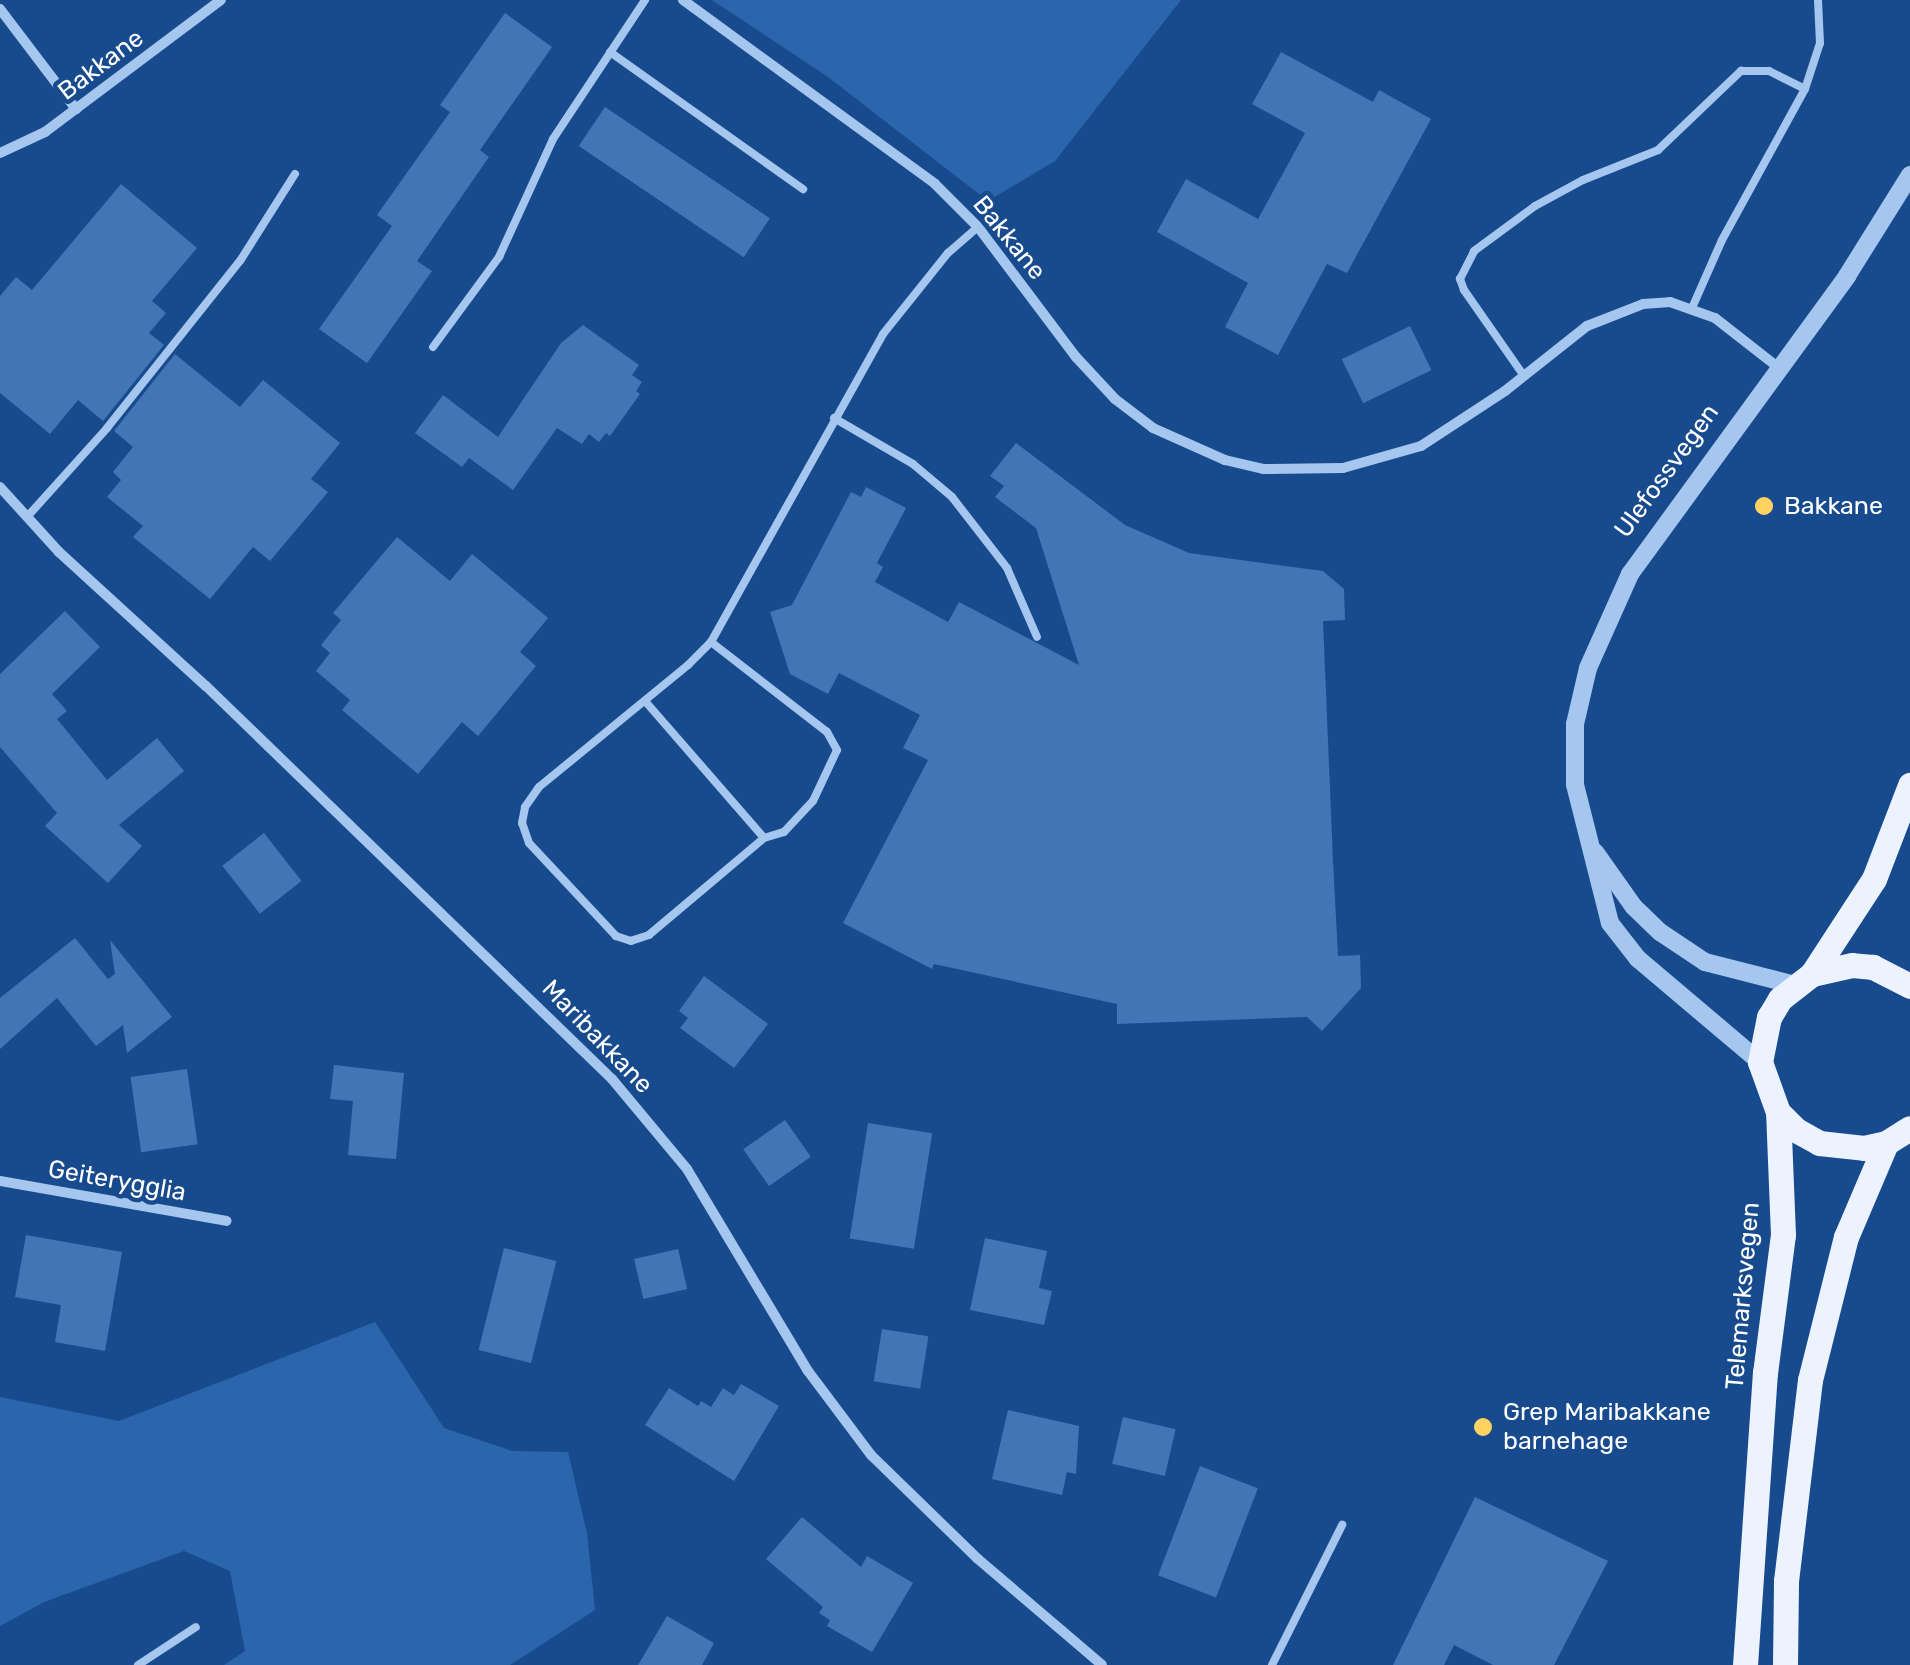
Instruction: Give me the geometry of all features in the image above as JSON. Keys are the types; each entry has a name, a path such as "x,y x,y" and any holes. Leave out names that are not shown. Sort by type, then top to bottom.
{"main road":[{"path":"1760,1062 1769,1017 1804,979 1874,878 1910,785"},
{"path":"1804,979 1852,964 1872,967 1910,986"},
{"name":"Telemarksvegen","path":"1745,1665 1765,1372 1783,1235 1778,1112 1760,1062"},
{"path":"1778,1112 1819,1143 1864,1148 1903,1134"},
{"path":"1785,1665 1786,1582 1810,1380 1846,1237 1903,1134"}],"street":[{"name":"Bakkane","path":"0,153 45,132 221,0"},
{"name":"Bakkane","path":"683,0 884,144 978,226 1076,357 1115,400 1153,428 1225,460 1263,470 1302,471 1383,459 1452,428 1587,326 1614,312 1656,303 1692,308 1714,318 1778,368"},
{"path":"0,9 76,109"},
{"name":"Ulefossvegen","path":"1760,1062 1676,994 1610,923 1575,785 1574,724 1606,620 1667,519 1847,276 1910,175"},
{"name":"Maribakkane","path":"0,487 612,1079 687,1169 808,1372 871,1455 978,1559 1102,1665"},
{"name":"Ulefossvegen","path":"1586,839 1634,907 1660,932 1705,962 1804,979"},
{"name":"Geiterygglia","path":"0,1181 227,1221"}],"lane":[{"path":"433,346 499,257 553,139 645,0"},
{"path":"1692,308 1722,240 1805,89 1820,44 1818,0"},
{"path":"610,52 803,189"},
{"path":"1524,376 1464,290 1460,279 1474,251 1535,206 1583,180 1658,150 1741,71 1769,71 1805,89"},
{"path":"27,517 107,428 240,261 296,174"},
{"path":"711,642 827,732 837,750 813,801 784,832 764,838 649,935 631,941 616,936 528,843 522,823 526,807 539,787 711,642 883,334 948,253 978,226"},
{"path":"834,418 912,464 952,496 1007,568 1038,637"},
{"path":"645,701 764,838"},
{"path":"1272,1665 1342,1525"},
{"path":"138,1665 196,1628"}],"shaded area":[{"path":"712,0 1181,0 1055,161 988,201 828,77"},
{"path":"375,1322 444,1428 512,1451 568,1452 587,1533 595,1610 510,1665 224,1665 245,1651 230,1571 184,1551 44,1602 0,1626 0,1397 119,1421"}],"building":[{"path":"505,13 552,47 480,150 489,157 417,261 432,271 367,363 319,329 392,226 377,215 450,112 440,105"},
{"path":"1281,52 1373,102 1379,90 1431,119 1347,273 1327,264 1278,355 1225,327 1248,283 1157,232 1186,179 1258,219 1305,133 1252,104"},
{"path":"605,107 770,218 744,257 579,146"},
{"path":"121,184 197,248 152,301 166,313 149,333 164,345 103,421 78,400 50,434 0,393 0,296 16,277 32,290"},
{"path":"583,325 639,365 632,375 642,382 636,391 640,394 610,436 606,433 599,442 589,434 582,444 557,428 513,490 469,458 462,467 415,433 443,395 498,437 561,343"},
{"path":"1410,326 1431,370 1363,403 1342,359"},
{"path":"175,354 240,407 263,380 340,443 311,479 328,492 270,561 253,547 210,599 133,537 143,526 107,497 121,480 113,472 133,447 114,431"},
{"path":"1016,443 1125,525 1189,553 1323,571 1344,589 1345,620 1323,621 1333,861 1338,956 1360,955 1361,988 1322,1031 1307,1017 1117,1024 1117,1004 934,964 932,969 843,923 928,760 903,748 920,715 839,673 828,694 790,674 770,612 792,605 851,492 861,497 866,487 906,508 877,563 883,567 875,582 948,622 959,602 1079,665 1036,528 995,497 1004,486 990,476"},
{"path":"397,537 450,581 472,554 548,618 520,652 536,666 478,736 462,722 418,774 342,710 350,700 316,671 330,653 321,645 341,620 333,613"},
{"path":"65,611 100,647 52,694 67,711 57,719 107,780 157,738 184,771 119,825 142,846 108,883 45,826 57,813 0,747 0,674"},
{"path":"264,833 302,881 260,914 222,866"},
{"path":"75,938 108,979 115,974 110,940 172,1017 127,1053 123,1025 96,1046 57,998 0,1049 0,998"},
{"path":"704,976 768,1024 734,1068 680,1028 688,1018 679,1011"},
{"path":"334,1065 404,1073 396,1159 348,1155 353,1101 330,1099"},
{"path":"187,1069 198,1144 141,1152 131,1077"},
{"path":"785,1120 811,1157 769,1186 743,1149"},
{"path":"868,1123 932,1133 914,1249 850,1239"},
{"path":"26,1235 122,1252 105,1351 55,1342 61,1305 15,1297"},
{"path":"985,1238 1047,1251 1039,1288 1052,1291 1044,1325 970,1310"},
{"path":"504,1248 556,1261 531,1363 479,1350"},
{"path":"678,1249 687,1289 643,1299 634,1259"},
{"path":"882,1329 928,1336 920,1389 874,1381"},
{"path":"741,1384 779,1406 734,1481 645,1425 669,1388 698,1406 701,1401 711,1407 723,1388 734,1395"},
{"path":"1008,1410 1079,1426 1076,1474 1067,1472 1062,1495 992,1479"},
{"path":"1123,1417 1176,1429 1165,1476 1112,1464"},
{"path":"1200,1466 1258,1488 1216,1597 1158,1575"},
{"path":"1475,1497 1608,1561 1554,1665 1493,1665 1454,1645 1444,1665 1393,1665"},
{"path":"802,1517 861,1567 867,1556 913,1583 872,1652 827,1626 830,1620 819,1613 823,1607 766,1559"},
{"path":"667,1616 714,1643 702,1665 638,1665"}],"place":[{"name":"Bakkane","path":"1764,506"},
{"name":"Grep Maribakkane barnehage","path":"1483,1427"}]}
